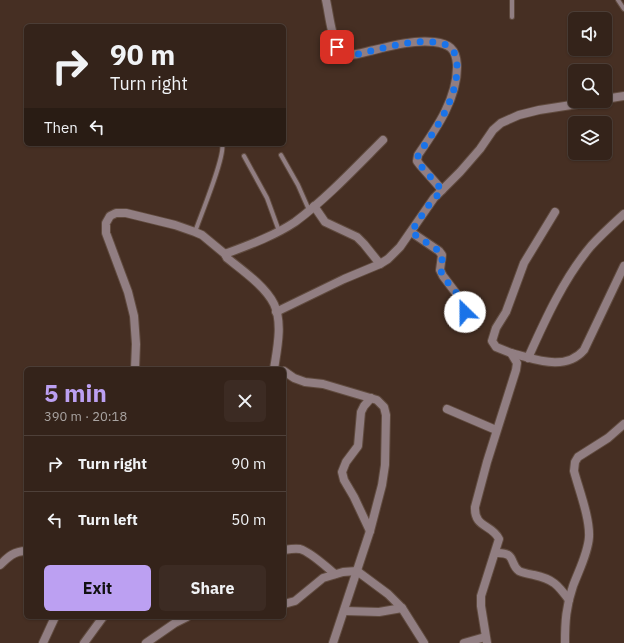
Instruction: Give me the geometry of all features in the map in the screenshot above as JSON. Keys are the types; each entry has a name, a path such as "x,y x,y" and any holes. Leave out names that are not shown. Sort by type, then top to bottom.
{"street":[{"path":"326,0 334,39 342,54 351,55 424,41 445,44 451,47 457,58 453,94 441,119 418,155 420,165 442,190"},
{"path":"612,99 624,96"},
{"path":"276,312 344,279 380,264 394,254 428,206 480,149 493,130 507,120 538,110 568,105"},
{"path":"225,254 251,244 295,222 312,208 384,140"},
{"path":"312,208 325,222 356,237 364,244 380,264"},
{"path":"555,212 524,263 506,312 492,337 494,346 511,353 545,363 556,363 579,356 584,350 624,266"},
{"path":"135,367 136,344 134,316 128,292 106,233 106,224 108,219 116,213 126,213 175,225 202,235 261,287 270,298 276,312 278,340 277,367"},
{"path":"528,358 545,320 577,264 591,246 624,214"},
{"path":"411,232 439,251 442,255 440,270 462,301 465,312"},
{"path":"464,643 486,640 481,596 487,574 496,553 499,538 496,534 480,523 474,515 474,507 496,430 516,370 517,363 511,353"},
{"path":"286,372 304,382 323,384 371,398 380,402 384,407 386,415 387,436 382,485 370,531 345,611 333,643"},
{"path":"370,531 344,480 342,472 346,462 358,446 361,412 371,398"},
{"path":"447,409 496,430"},
{"path":"566,643 565,620 569,600 588,547 589,537 589,526 574,471 575,462 578,457 601,443 624,424"},
{"path":"286,550 294,548 302,549 335,574"},
{"path":"0,565 15,553 24,551"},
{"path":"496,553 504,553 508,555 519,571 552,581 560,588 569,600"},
{"path":"286,603 295,601 323,578 335,574 357,571 388,594 402,608 424,643"},
{"path":"345,611 379,612 402,608"},
{"path":"43,643 54,619"},
{"path":"84,643 102,619"},
{"path":"146,643 182,619"}],"lane":[{"path":"512,0 512,17"},
{"path":"618,0 624,9"},
{"path":"195,232 222,154 223,146"},
{"path":"281,155 312,208"},
{"path":"244,156 271,206 279,231"}],"route":[{"path":"337,47 342,54 346,56 412,42 424,41 445,44 451,47 457,58 453,94 441,119 418,155 420,165 442,190 428,206 411,232 439,251 442,255 440,270 462,301 465,312"}]}
